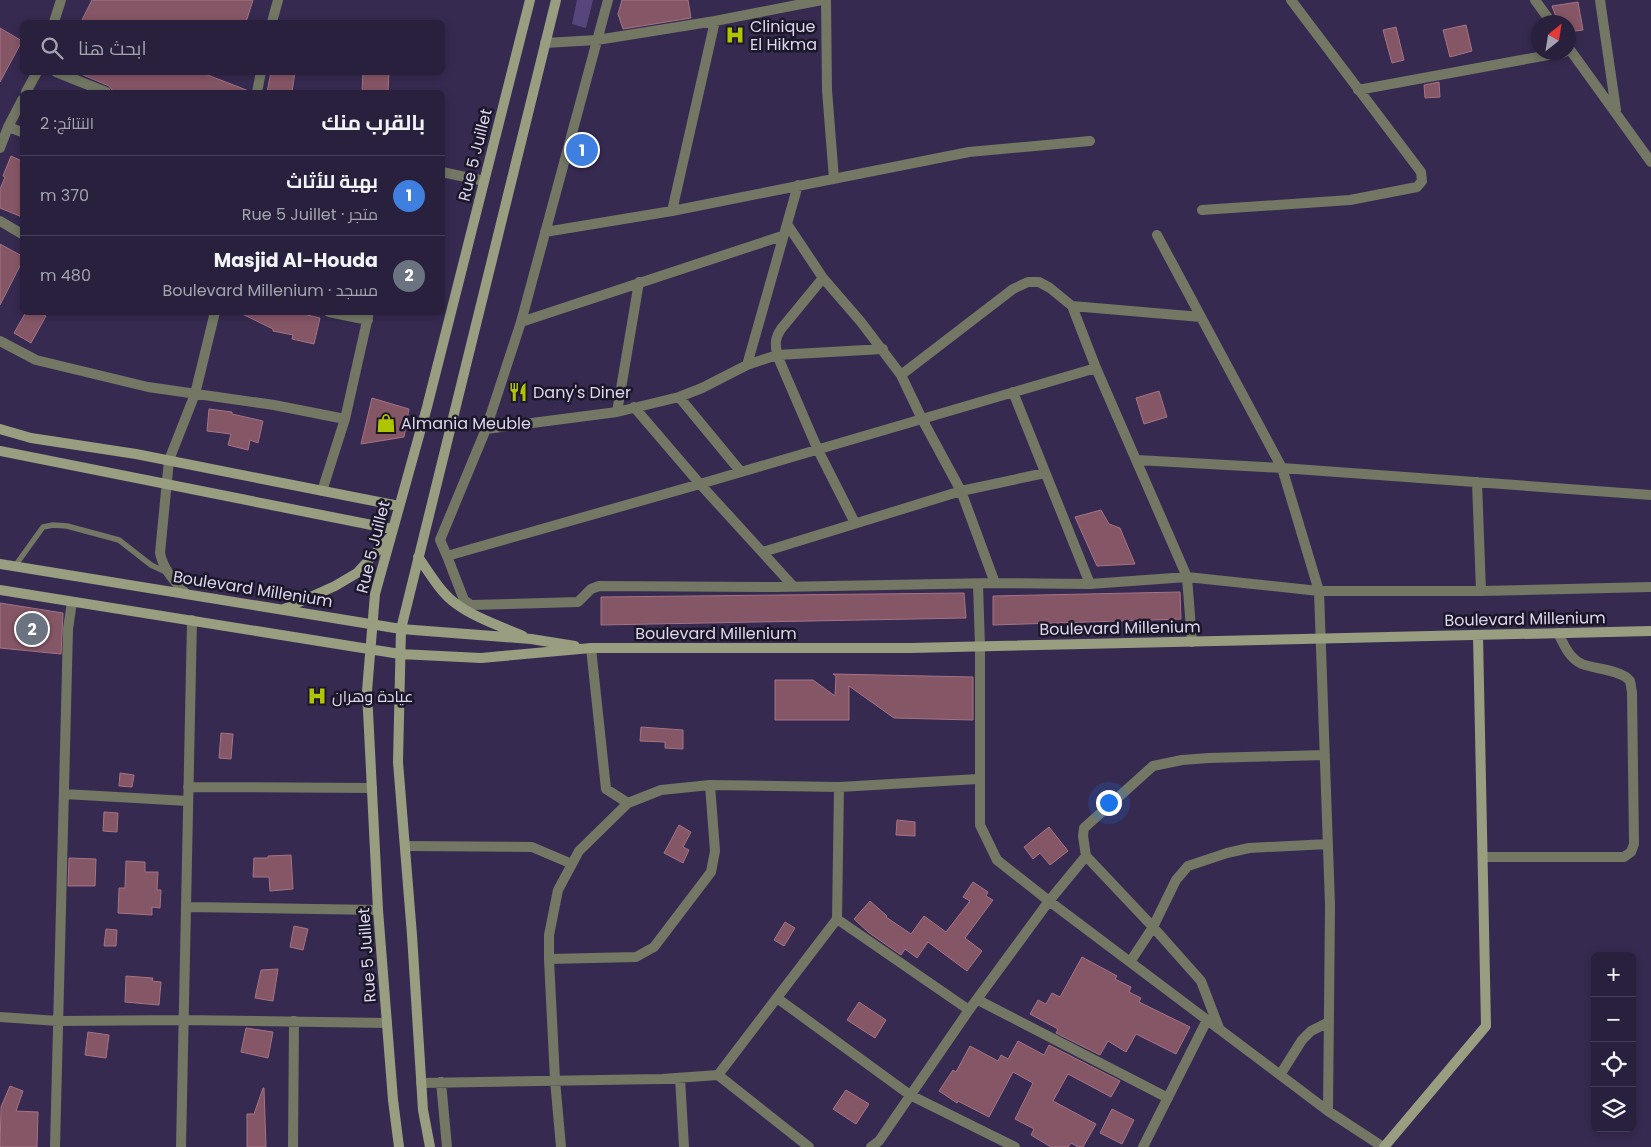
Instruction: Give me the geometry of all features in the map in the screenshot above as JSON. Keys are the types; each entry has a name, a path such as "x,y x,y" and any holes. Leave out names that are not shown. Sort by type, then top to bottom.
{"main road":[{"name":"Rue 5 Juillet","path":"400,1147 393,1100 378,910 367,691 375,594 427,407 530,0"},
{"path":"430,1147 423,1110 412,934 398,762 401,629 556,0"},
{"path":"0,429 30,438 169,460 399,506"},
{"path":"0,452 167,485 391,533 357,572 335,586 283,610"},
{"path":"418,557 440,587 454,602 473,613 531,639"},
{"name":"Boulevard Millenium","path":"0,564 372,625 531,639 590,648"},
{"name":"Boulevard Millenium","path":"0,590 400,654 481,658 590,648 911,648 1651,631"},
{"path":"1384,1147 1486,1026 1478,635"}],"street":[{"path":"55,20 61,0"},
{"path":"273,20 278,0"},
{"path":"608,0 521,322 486,429 440,540 464,600 470,605 578,602 591,589 599,586 1090,584 1187,577 1319,591 1481,591 1651,587"},
{"path":"545,43 597,40 715,21 822,0"},
{"path":"826,0 827,90 834,179"},
{"path":"1202,210 1350,200 1417,187 1422,181 1421,172 1291,0"},
{"path":"1535,0 1546,15"},
{"path":"1600,0 1616,114"},
{"path":"672,211 715,21"},
{"path":"1358,90 1531,58"},
{"path":"1575,60 1651,162"},
{"path":"27,90 35,75"},
{"path":"64,75 101,90"},
{"path":"257,90 260,75"},
{"path":"0,148 20,104"},
{"path":"8,127 20,131"},
{"path":"545,232 672,211 969,152 1090,141"},
{"path":"445,173 484,181"},
{"path":"747,365 798,185"},
{"path":"0,221 20,233"},
{"path":"787,224 822,278 883,350 901,375 922,419 961,491 995,583"},
{"path":"1158,235 1282,468 1319,591 1330,905 1328,1111"},
{"path":"521,322 782,236"},
{"path":"822,278 776,336 775,342 777,355 818,450 855,523"},
{"path":"617,412 640,282"},
{"path":"901,375 1013,288 1028,282 1039,282 1050,288 1072,306 1096,368 1187,577 1192,642"},
{"path":"1072,306 1201,317"},
{"path":"186,594 162,564 160,553 169,460 195,394 214,315"},
{"path":"322,491 346,419 369,316"},
{"path":"0,341 36,360 148,387 274,405 346,419"},
{"path":"486,429 617,412 680,397 747,365 777,355 883,350"},
{"path":"448,556 1096,368"},
{"path":"1013,392 1090,584"},
{"path":"680,397 742,472"},
{"path":"634,407 792,586"},
{"path":"1137,460 1282,468 1651,496"},
{"path":"762,552 961,491 1046,473"},
{"path":"1477,482 1481,591"},
{"path":"422,539 440,540"},
{"path":"978,584 980,646 978,779 980,825 997,860 1328,1111 1384,1147"},
{"path":"55,1147 68,629 72,602"},
{"path":"181,1147 192,620"},
{"path":"1483,857 1624,857 1631,852 1634,844 1632,692 1630,682 1626,676 1581,663 1568,653 1558,634"},
{"path":"590,648 606,789 628,803"},
{"path":"1219,1029 1201,981 1086,856 1083,836 1084,828 1153,766 1182,760 1209,758 1325,755"},
{"path":"561,1147 549,935 558,890 579,851 628,803 661,790 710,785 840,787 978,779"},
{"path":"549,959 636,957 654,948 711,872 715,851 710,785"},
{"path":"188,787 372,788"},
{"path":"718,1075 837,919 840,787"},
{"path":"64,794 188,801"},
{"path":"1130,962 1153,927 1176,880 1188,866 1249,848 1328,844"},
{"path":"405,846 532,847 572,864"},
{"path":"877,1145 969,1010 1049,901 1086,856"},
{"path":"186,907 378,910"},
{"path":"837,919 969,1010"},
{"path":"777,998 910,1095 1015,1147"},
{"path":"978,1000 1168,1098"},
{"path":"0,1017 58,1021 183,1020 387,1023"},
{"path":"1143,1147 1208,1020"},
{"path":"293,1147 294,1021"},
{"path":"1280,1075 1302,1040 1311,1030 1329,1022"},
{"path":"421,1083 680,1078 718,1075 809,1147"},
{"path":"680,1078 684,1147"},
{"path":"440,1082 447,1147"}],"lane":[{"path":"15,566 43,527 53,525 67,526 119,540 151,566 168,573"}],"shaded area":[{"path":"577,0 593,0 586,28 572,24"}],"building":[{"path":"92,0 253,0 247,20 82,20"},
{"path":"622,0 688,0 691,18 623,29 618,14"},
{"path":"1578,2 1583,30 1576,31 1576,15 1555,15 1552,6"},
{"path":"1466,25 1472,51 1450,57 1443,30"},
{"path":"1396,27 1404,60 1392,63 1383,30"},
{"path":"0,28 20,40 20,45 0,82"},
{"path":"83,75 208,75 246,90 112,90 109,86"},
{"path":"270,75 295,75 292,90 267,90"},
{"path":"363,75 389,75 388,90 362,90"},
{"path":"1439,82 1440,97 1425,98 1424,85"},
{"path":"11,156 20,160 20,216 0,208 0,189 5,177 3,176"},
{"path":"0,244 20,255 20,266 0,305"},
{"path":"24,315 46,316 31,343 14,333"},
{"path":"244,315 308,315 320,318 314,344 292,339 293,335 273,331 273,329"},
{"path":"1159,391 1167,417 1144,424 1136,398"},
{"name":"Almania Meuble","path":"372,398 409,409 404,437 361,444"},
{"path":"209,409 232,412 232,414 263,421 258,443 250,440 248,450 228,445 231,434 207,431"},
{"path":"1101,510 1109,524 1120,528 1135,564 1097,566 1075,517"},
{"path":"1180,592 1181,619 993,625 993,596"},
{"path":"964,593 966,618 601,625 601,597"},
{"path":"0,603 63,613 61,654 0,648"},
{"path":"833,674 973,677 973,720 894,718 849,686 849,720 775,720 775,680 813,680 835,696 836,676"},
{"path":"641,727 683,730 683,749 665,748 665,742 640,741"},
{"path":"221,733 233,734 231,759 219,758"},
{"path":"120,773 134,775 132,787 119,786"},
{"path":"104,812 118,813 117,832 103,831"},
{"path":"897,820 915,822 915,836 896,835"},
{"path":"679,825 691,832 683,847 689,850 683,863 664,853"},
{"path":"1049,827 1068,851 1050,865 1040,853 1033,859 1024,847"},
{"path":"291,855 293,889 270,891 269,877 253,877 254,858"},
{"path":"69,858 96,859 95,886 68,886"},
{"path":"126,861 145,862 145,872 158,872 157,890 161,890 160,908 152,907 152,915 118,913 119,888 125,888"},
{"path":"973,882 988,892 986,896 993,900 965,938 982,951 967,971 928,942 917,958 905,949 901,955 868,932 854,919 870,901 886,917 911,934 924,916 946,932 970,901 963,897"},
{"path":"785,922 795,928 784,946 774,940"},
{"path":"294,926 308,929 303,950 290,947"},
{"path":"106,929 117,930 116,946 104,946"},
{"path":"1082,957 1117,976 1115,979 1131,987 1129,992 1141,998 1139,1002 1190,1027 1176,1054 1136,1034 1126,1052 1108,1041 1100,1055 1056,1033 1058,1029 1030,1014 1038,1000 1046,1004 1052,993 1060,997"},
{"path":"278,969 273,1001 255,998 261,970"},
{"path":"126,976 153,978 152,981 161,982 159,1005 125,1002"},
{"path":"859,1002 886,1020 875,1038 847,1020"},
{"path":"246,1028 273,1032 268,1058 241,1052"},
{"path":"88,1032 109,1035 106,1058 85,1055"},
{"path":"1018,1041 1044,1055 1049,1045 1120,1081 1111,1097 1068,1074 1053,1101 1096,1124 1083,1147 1078,1147 1071,1143 1068,1147 1051,1147 1031,1135 1034,1129 1015,1119 1033,1083 1013,1072 989,1117 958,1101 957,1103 939,1091 953,1070 956,1072 970,1046 998,1061 1001,1055 1008,1059"},
{"path":"10,1086 23,1091 16,1111 38,1112 37,1147 0,1147 1,1107"},
{"path":"263,1088 266,1147 247,1147 247,1114 254,1114"},
{"path":"846,1090 869,1104 856,1124 833,1109"},
{"path":"1112,1109 1134,1120 1122,1144 1100,1133"}],"place":[{"name":"Clinique El Hikma","path":"735,35"},
{"name":"بهية للأثاث","path":"582,150"},
{"name":"Dany's Diner","path":"518,392"},
{"name":"Almania Meuble","path":"386,423"},
{"name":"Masjid Al-Houda","path":"32,629"},
{"name":"عيادة وهران","path":"317,696"}]}
